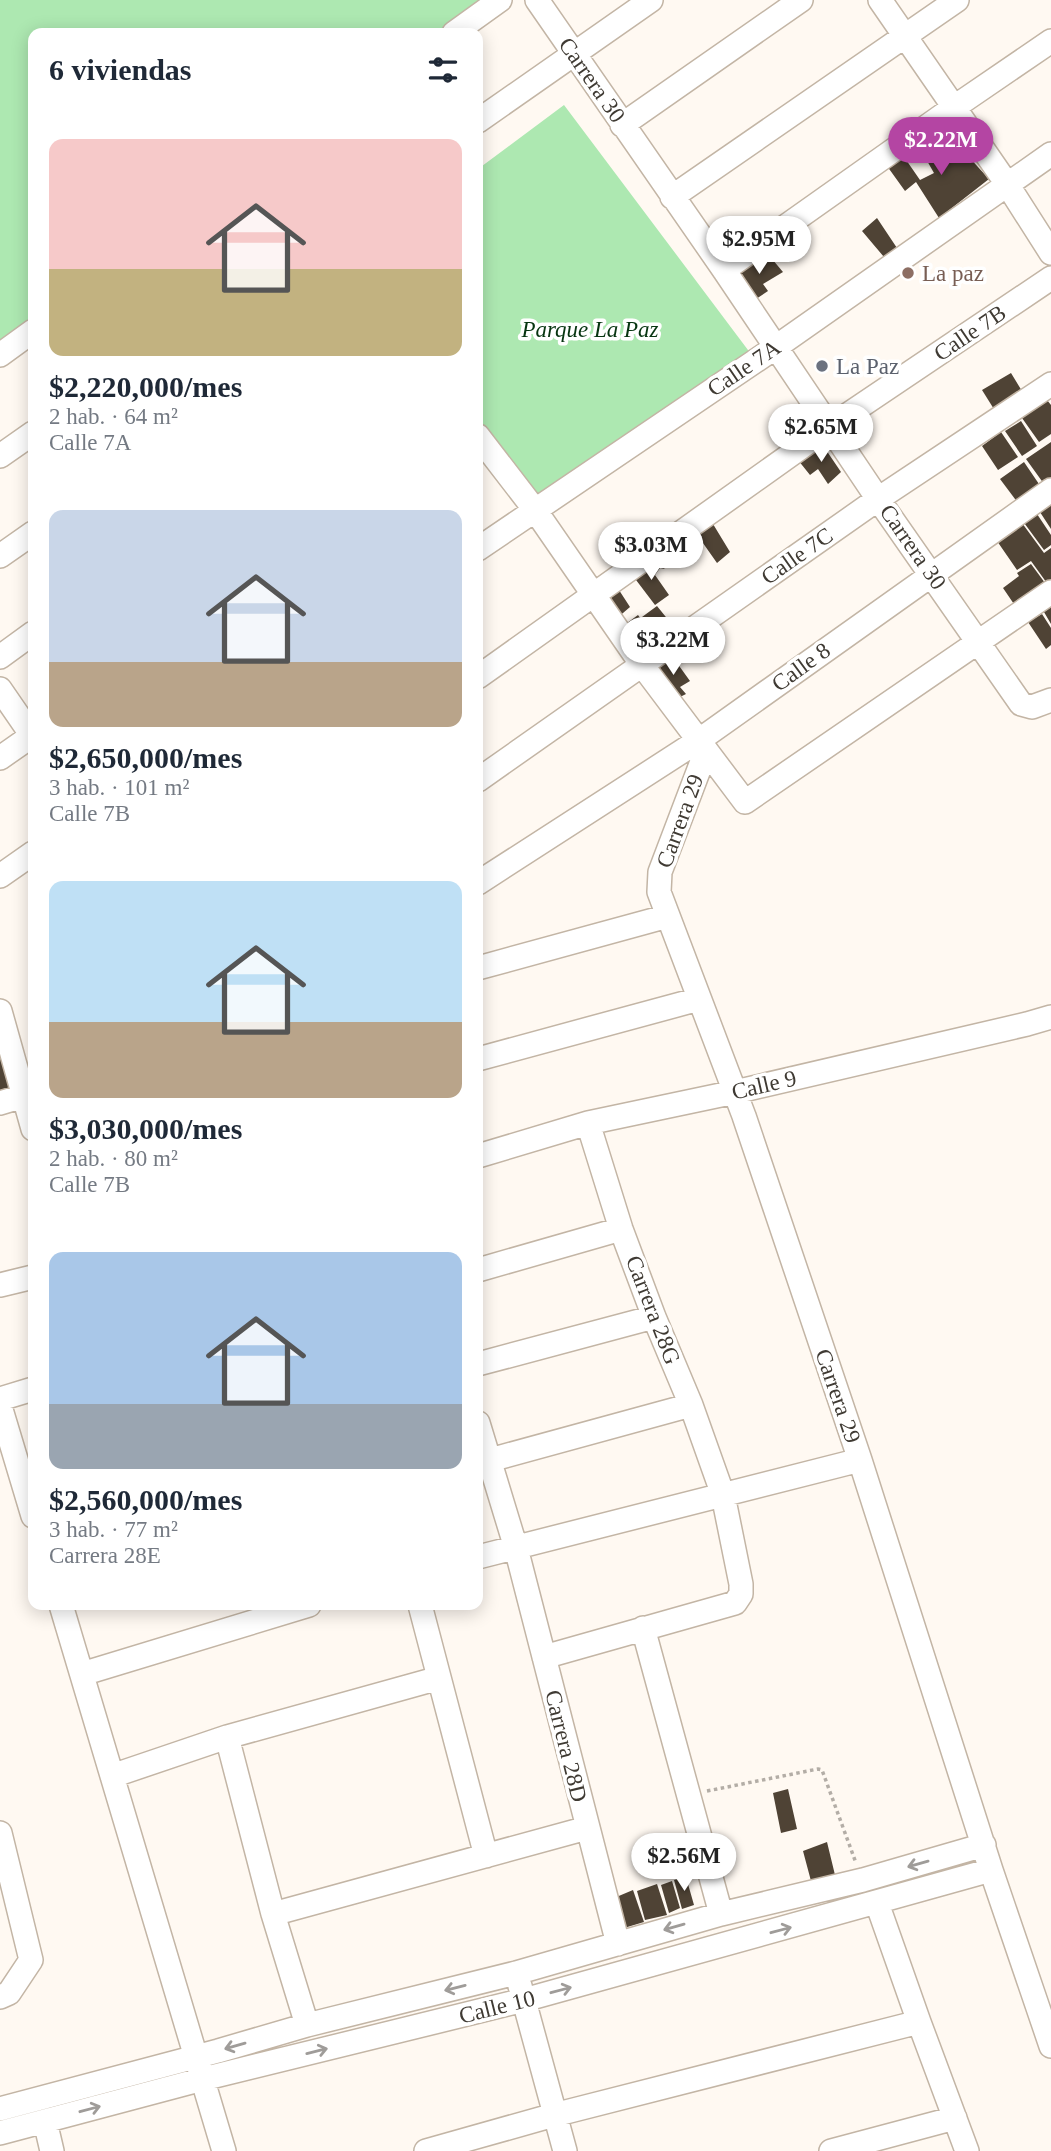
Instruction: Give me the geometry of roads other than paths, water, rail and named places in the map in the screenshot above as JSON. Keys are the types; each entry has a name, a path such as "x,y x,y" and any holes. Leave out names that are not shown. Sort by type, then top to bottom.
{"street":[{"path":"461,28 500,0"},
{"name":"Carrera 30","path":"537,0 1021,704 1042,704"},
{"path":"483,117 651,0"},
{"path":"622,125 802,0"},
{"path":"880,0 1007,184 1051,254"},
{"path":"672,197 957,0"},
{"path":"724,270 1051,41"},
{"name":"Calle 7A","path":"483,546 776,347 1051,154"},
{"name":"Calle 7B","path":"483,673 831,426 1051,278"},
{"path":"0,355 28,335"},
{"name":"Calle 7C","path":"483,776 878,499 1051,384"},
{"path":"0,456 28,436"},
{"name":"Carrera 29","path":"483,443 534,510 642,665 745,802 980,642"},
{"name":"Calle 8","path":"483,880 702,746 931,574 1051,490"},
{"path":"0,556 28,536"},
{"path":"980,642 1051,592"},
{"path":"0,657 28,637"},
{"path":"0,689 28,729"},
{"path":"0,758 28,739"},
{"name":"Carrera 29","path":"702,746 660,872 659,892 736,1092 860,1460 991,1870 1051,2046"},
{"path":"0,876 28,856"},
{"path":"483,967 668,916"},
{"path":"483,1058 699,999"},
{"path":"0,1011 28,1091"},
{"name":"Calle 9","path":"483,1154 588,1123 736,1092 1051,1017"},
{"path":"0,1103 28,1094"},
{"name":"Carrera 28G","path":"544,1657 735,1603 741,1594 723,1495 691,1405 621,1229 588,1123"},
{"path":"483,1269 621,1229"},
{"path":"0,1285 28,1278"},
{"path":"483,1363 654,1317"},
{"path":"0,1399 28,1391"},
{"path":"490,1460 691,1405"},
{"path":"0,1406 28,1485"},
{"name":"Carrera 28D","path":"483,1438 516,1548 618,1944"},
{"path":"483,1556 860,1460"},
{"path":"63,1610 223,2151"},
{"path":"82,1674 293,1610"},
{"path":"421,1610 486,1856"},
{"path":"643,1628 720,1914"},
{"path":"112,1776 228,1737 439,1678"},
{"path":"228,1737 273,1914 307,2025"},
{"path":"273,1914 587,1828"},
{"path":"0,1833 31,1960 9,1993 0,1997"},
{"name":"Calle 10","path":"0,2109 307,2025 516,1973 720,1914 863,1880 984,1845"},
{"name":"Calle 10","path":"0,2133 203,2079 524,2000 991,1870"},
{"path":"877,1903 967,2151"},
{"path":"516,1973 565,2151"},
{"path":"426,2151 919,2022"},
{"path":"831,2151 955,2118"},
{"path":"45,2120 52,2151"}],"place":[{"name":"La paz","path":"908,273"},
{"name":"La Paz","path":"822,366"}],"park label":[{"name":"Parque La Paz","path":"590,329"}]}
